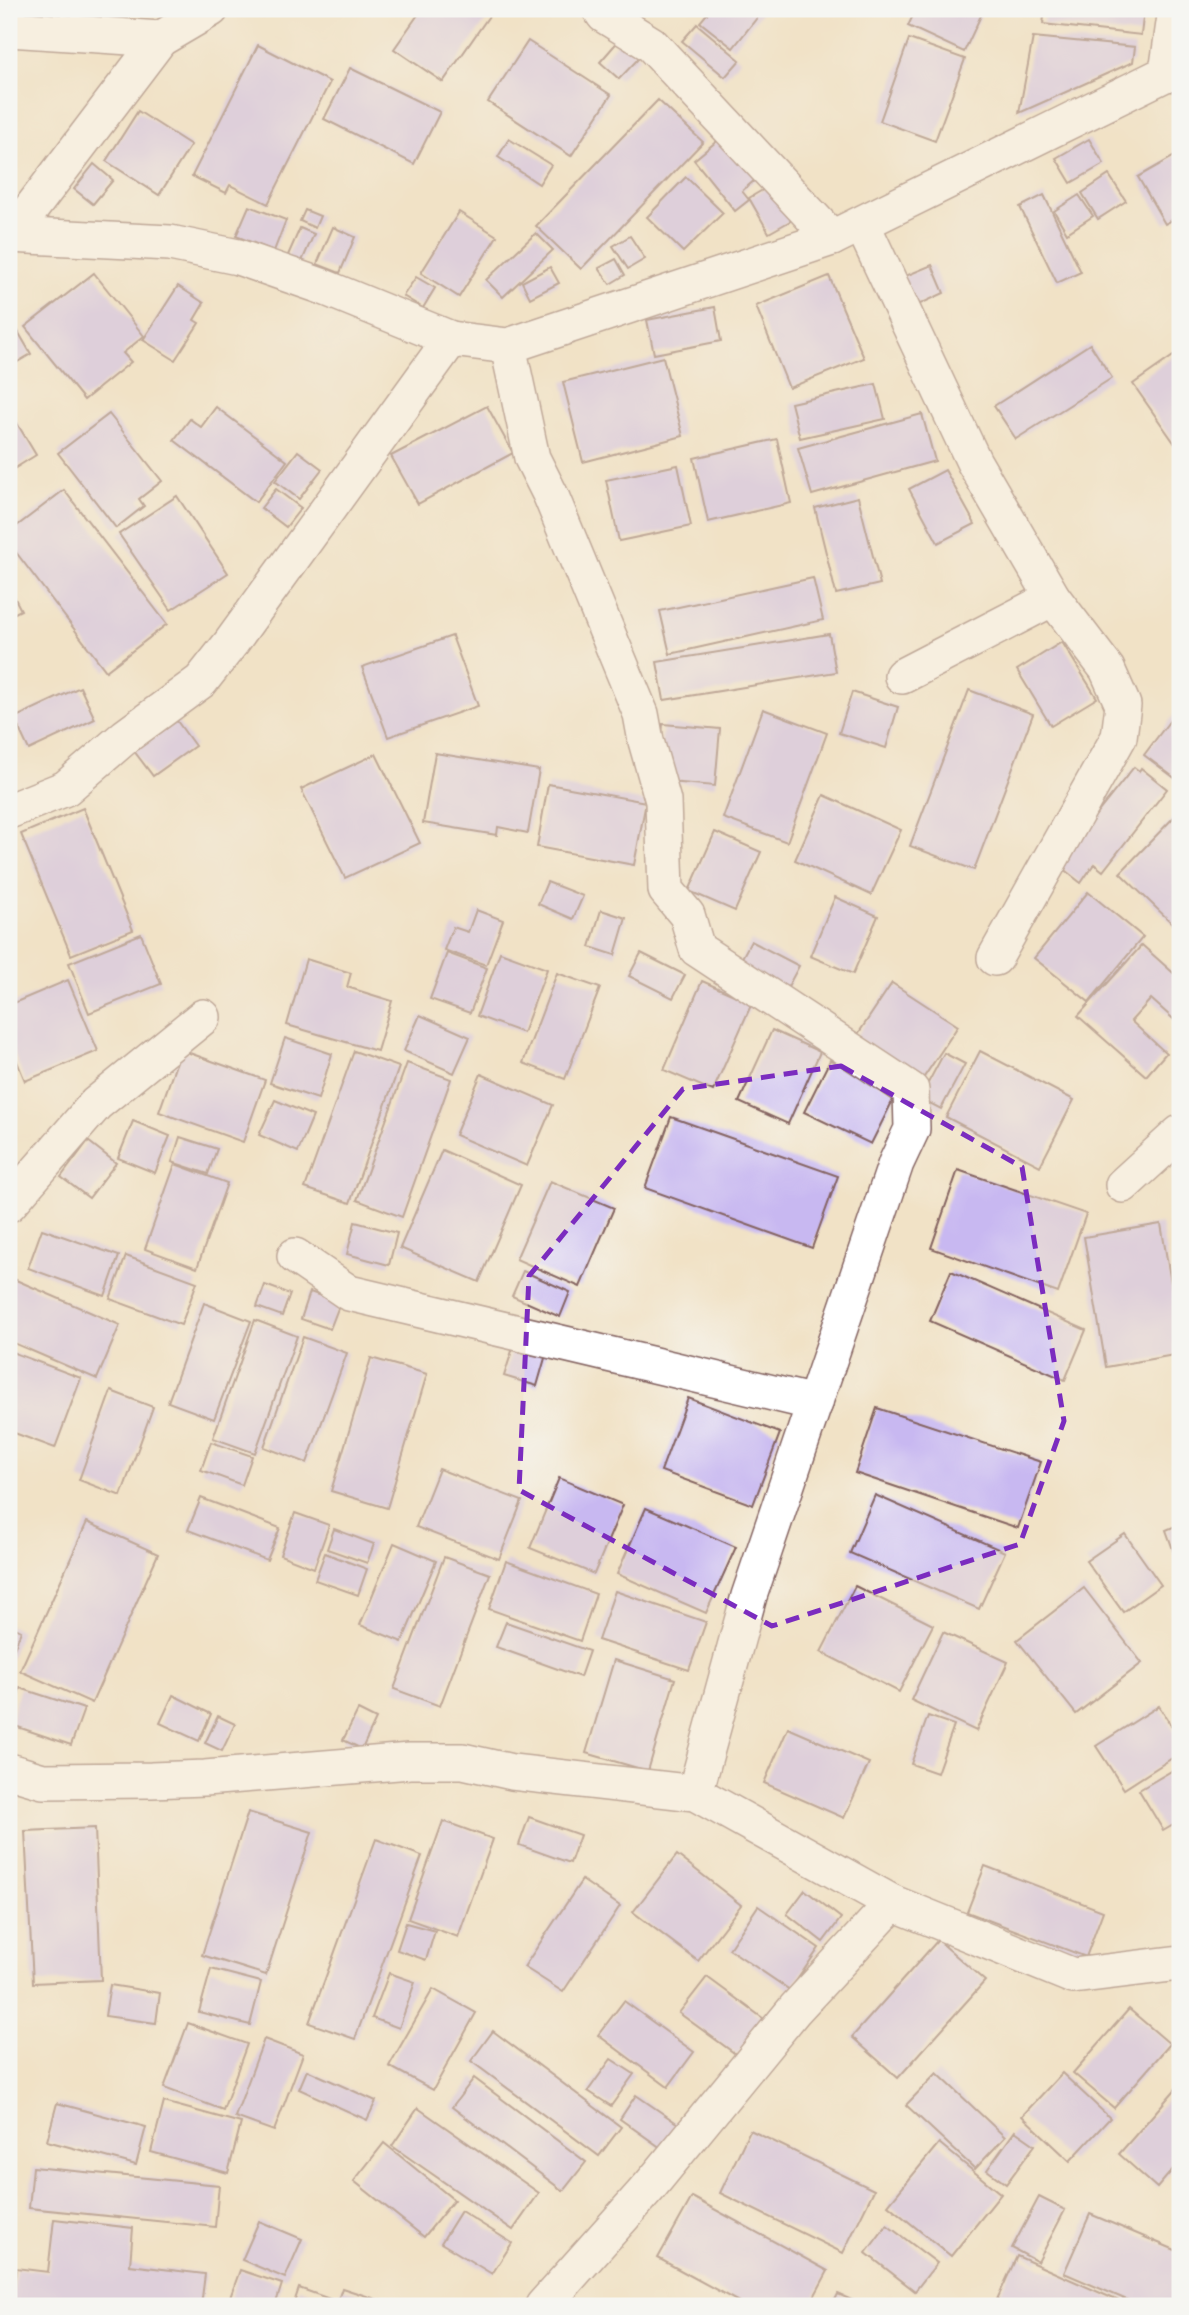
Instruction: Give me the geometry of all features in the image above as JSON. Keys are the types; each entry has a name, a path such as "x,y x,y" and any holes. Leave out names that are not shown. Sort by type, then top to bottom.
{"street":[{"path":"10,235 160,39 211,9"},
{"path":"600,9 604,15 651,44 847,231 974,462 1053,598 1107,669 1123,705 1119,737 995,958"},
{"path":"10,235 170,243 238,257 321,286 451,340 508,346 847,231 1174,74 1175,9"},
{"path":"9,29 160,39"},
{"path":"9,811 66,788 126,736 201,681 451,340"},
{"path":"508,346 532,458 551,496 642,714 646,741 663,801 666,890 687,915 697,949 911,1090 912,1129 896,1163 749,1596 695,1793"},
{"path":"902,676 1053,598"},
{"path":"9,1204 96,1104 204,1017"},
{"path":"1124,1185 1180,1133"},
{"path":"295,1256 349,1293 815,1403"},
{"path":"9,1771 43,1781 151,1780 410,1761 463,1761 512,1772 695,1793 894,1903 1073,1976 1180,1963"},
{"path":"543,2306 650,2186 795,2009 894,1903"}],"highlighted area":[{"path":"841,1066 1022,1167 1064,1421 1020,1544 772,1626 519,1490 529,1276 683,1089"}],"building":[{"path":"422,9 485,9 491,13 443,82 394,49"},
{"path":"711,9 764,9 733,48 700,22"},
{"path":"916,9 984,9 964,52 908,26"},
{"path":"1045,9 1144,9 1141,35 1043,24"},
{"path":"697,24 740,60 725,77 682,41"},
{"path":"1033,37 1135,47 1133,62 1019,113"},
{"path":"620,39 640,57 619,79 600,62"},
{"path":"909,39 965,59 935,141 880,121"},
{"path":"528,41 611,95 571,156 488,102"},
{"path":"258,45 330,82 268,204 230,185 226,193 192,176"},
{"path":"350,68 440,112 414,164 324,119"},
{"path":"658,100 703,142 581,269 536,226"},
{"path":"138,111 191,145 159,195 106,161"},
{"path":"728,132 762,174 742,191 749,200 735,211 694,160"},
{"path":"509,139 551,165 539,184 498,157"},
{"path":"1089,139 1104,164 1071,183 1056,158"},
{"path":"1180,153 1180,216 1165,224 1138,177"},
{"path":"94,164 113,180 93,204 74,189"},
{"path":"1109,175 1126,201 1098,219 1082,193"},
{"path":"686,177 723,213 683,252 647,217"},
{"path":"771,185 792,220 769,233 749,198"},
{"path":"1044,195 1081,272 1057,283 1020,207"},
{"path":"1079,195 1093,216 1067,233 1054,211"},
{"path":"249,206 286,220 274,251 236,236"},
{"path":"305,210 320,216 315,228 300,221"},
{"path":"459,212 497,236 459,297 421,273"},
{"path":"333,227 355,237 340,273 317,264"},
{"path":"300,228 314,234 299,268 285,262"},
{"path":"536,233 553,250 503,297 486,280"},
{"path":"630,236 645,259 628,269 613,246"},
{"path":"616,259 625,275 610,284 599,268"},
{"path":"932,265 944,293 916,306 903,277"},
{"path":"550,267 559,283 530,298 522,282"},
{"path":"94,273 144,336 123,353 131,362 84,400 25,327"},
{"path":"829,276 864,358 789,388 756,306"},
{"path":"416,277 435,288 423,308 403,296"},
{"path":"178,286 204,303 194,320 199,323 175,360 143,340"},
{"path":"715,307 721,341 654,354 647,320"},
{"path":"9,316 31,354 9,367"},
{"path":"1090,344 1112,378 1016,439 994,406"},
{"path":"1179,352 1180,354 1180,451 1133,384"},
{"path":"663,357 683,436 583,462 563,382"},
{"path":"876,384 885,419 800,438 791,403"},
{"path":"487,406 513,453 418,504 391,456"},
{"path":"216,407 287,461 256,502 174,440 190,419 201,427"},
{"path":"9,410 36,455 9,472"},
{"path":"109,414 162,481 139,499 144,506 116,528 58,453"},
{"path":"922,414 935,461 812,495 798,448"},
{"path":"777,439 791,503 708,522 694,458"},
{"path":"298,451 322,469 299,499 275,481"},
{"path":"678,465 691,526 619,541 606,480"},
{"path":"945,470 975,524 938,543 909,489"},
{"path":"276,489 301,508 286,527 261,508"},
{"path":"64,490 167,624 106,671 9,543 9,532"},
{"path":"177,496 228,573 171,610 119,534"},
{"path":"858,497 880,584 836,594 815,508"},
{"path":"813,578 823,620 670,654 660,611"},
{"path":"9,587 21,610 9,616"},
{"path":"829,634 836,672 664,700 657,662"},
{"path":"452,636 478,706 388,737 362,667"},
{"path":"1062,642 1097,698 1051,726 1017,670"},
{"path":"80,687 95,719 29,750 14,718"},
{"path":"969,690 1033,714 974,870 910,846"},
{"path":"852,692 898,707 886,748 839,733"},
{"path":"1180,707 1180,782 1144,755"},
{"path":"763,709 827,733 787,842 723,818"},
{"path":"177,721 195,746 153,776 134,751"},
{"path":"663,724 720,729 715,786 658,781"},
{"path":"435,753 539,770 528,833 498,827 497,835 423,823"},
{"path":"376,754 420,843 345,878 301,789"},
{"path":"1134,767 1139,771 1141,768 1167,789 1103,871 1094,864 1081,883 1057,864"},
{"path":"548,784 646,802 634,865 537,847"},
{"path":"824,795 901,830 871,895 795,860"},
{"path":"83,808 133,930 71,955 21,834"},
{"path":"1177,814 1180,817 1180,931 1120,873"},
{"path":"715,832 761,852 735,911 689,891"},
{"path":"547,882 583,896 573,919 538,904"},
{"path":"1088,892 1143,937 1089,1002 1034,958"},
{"path":"835,897 878,916 853,974 810,956"},
{"path":"476,910 503,920 486,965 444,950 453,927 468,932"},
{"path":"601,910 626,918 615,955 590,947"},
{"path":"141,934 161,984 89,1013 69,963"},
{"path":"751,941 799,966 785,992 737,967"},
{"path":"1142,945 1180,979 1180,1025 1151,999 1131,1021 1166,1053 1146,1076 1078,1016"},
{"path":"500,952 547,969 523,1033 477,1016"},
{"path":"447,953 487,968 470,1013 430,999"},
{"path":"641,953 685,975 673,998 629,976"},
{"path":"306,959 351,973 347,987 392,1001 377,1051 287,1025"},
{"path":"557,973 600,988 565,1079 523,1063"},
{"path":"68,980 98,1051 25,1081 9,1042 9,1005"},
{"path":"702,981 752,1003 713,1091 664,1070"},
{"path":"892,983 958,1026 922,1080 856,1037"},
{"path":"420,1015 470,1037 454,1073 404,1051"},
{"path":"772,1030 820,1052 788,1124 739,1102"},
{"path":"285,1038 332,1054 318,1099 270,1083"},
{"path":"181,1050 265,1080 243,1142 159,1112"},
{"path":"354,1051 399,1067 350,1203 305,1188"},
{"path":"980,1051 1074,1100 1040,1166 946,1117"},
{"path":"944,1053 965,1064 941,1109 920,1098"},
{"path":"830,1060 897,1092 871,1144 804,1112"},
{"path":"407,1063 451,1079 402,1217 357,1200"},
{"path":"481,1074 553,1105 527,1166 455,1135"},
{"path":"275,1100 313,1116 298,1152 259,1135"},
{"path":"671,1117 838,1176 812,1248 645,1188"},
{"path":"133,1121 170,1136 155,1173 118,1158"},
{"path":"180,1137 217,1149 208,1174 172,1162"},
{"path":"88,1141 116,1163 89,1198 61,1177"},
{"path":"442,1150 521,1185 479,1282 400,1248"},
{"path":"175,1164 227,1183 197,1268 145,1249"},
{"path":"958,1170 1086,1214 1058,1293 931,1248"},
{"path":"550,1181 614,1208 580,1287 516,1259"},
{"path":"355,1222 397,1233 389,1265 347,1254"},
{"path":"1161,1224 1180,1336 1180,1354 1106,1367 1084,1237"},
{"path":"42,1229 119,1256 105,1296 28,1268"},
{"path":"126,1256 197,1282 181,1325 110,1299"},
{"path":"523,1271 570,1292 560,1317 512,1296"},
{"path":"951,1271 1086,1330 1065,1380 930,1321"},
{"path":"9,1277 120,1325 97,1379 9,1341"},
{"path":"265,1285 290,1294 282,1316 257,1307"},
{"path":"310,1292 340,1303 330,1329 301,1319"},
{"path":"204,1303 251,1321 214,1419 168,1402"},
{"path":"255,1320 297,1336 255,1453 213,1438"},
{"path":"517,1335 549,1344 537,1386 504,1376"},
{"path":"303,1337 347,1353 307,1463 264,1447"},
{"path":"9,1351 81,1378 55,1448 9,1431"},
{"path":"371,1358 427,1374 387,1508 331,1491"},
{"path":"111,1391 153,1407 121,1496 79,1480"},
{"path":"688,1398 780,1433 753,1505 661,1471"},
{"path":"877,1408 1041,1462 1018,1528 855,1473"},
{"path":"211,1442 252,1456 242,1485 201,1470"},
{"path":"439,1469 522,1501 499,1559 416,1527"},
{"path":"559,1478 623,1505 594,1574 530,1548"},
{"path":"875,1495 1005,1552 979,1609 850,1553"},
{"path":"201,1498 280,1528 267,1560 188,1530"},
{"path":"646,1508 736,1547 706,1613 617,1574"},
{"path":"295,1513 329,1525 314,1568 280,1555"},
{"path":"87,1522 158,1554 92,1703 20,1671"},
{"path":"1180,1524 1180,1569 1166,1530"},
{"path":"334,1529 374,1544 367,1563 327,1549"},
{"path":"1125,1534 1161,1585 1123,1612 1086,1561"},
{"path":"394,1543 436,1561 402,1642 360,1625"},
{"path":"325,1553 367,1569 358,1595 315,1580"},
{"path":"444,1557 490,1574 440,1706 394,1689"},
{"path":"506,1561 596,1594 580,1641 489,1609"},
{"path":"855,1586 933,1625 899,1692 821,1652"},
{"path":"1084,1588 1142,1663 1076,1714 1017,1640"},
{"path":"615,1591 706,1622 689,1670 598,1640"},
{"path":"506,1622 589,1651 580,1677 496,1647"},
{"path":"9,1625 21,1631 9,1662"},
{"path":"943,1632 1008,1662 976,1731 911,1700"},
{"path":"614,1660 675,1679 648,1771 586,1753"},
{"path":"20,1688 84,1709 71,1745 9,1724"},
{"path":"173,1695 211,1714 199,1741 160,1723"},
{"path":"1159,1706 1180,1740 1180,1753 1124,1789 1096,1746"},
{"path":"358,1710 376,1719 362,1749 343,1740"},
{"path":"218,1716 235,1724 222,1751 205,1743"},
{"path":"928,1716 954,1725 937,1773 911,1764"},
{"path":"788,1728 869,1763 844,1818 764,1783"},
{"path":"1180,1766 1180,1820 1163,1830 1139,1790"},
{"path":"248,1812 312,1832 266,1975 202,1955"},
{"path":"529,1817 580,1835 570,1863 519,1845"},
{"path":"443,1821 493,1839 458,1937 408,1919"},
{"path":"95,1828 101,1980 33,1983 25,1831"},
{"path":"376,1839 422,1856 355,2039 309,2023"},
{"path":"677,1855 741,1905 698,1961 633,1912"},
{"path":"985,1866 1103,1911 1086,1957 967,1912"},
{"path":"582,1880 620,1906 563,1992 524,1967"},
{"path":"805,1890 841,1918 823,1942 787,1914"},
{"path":"758,1906 819,1948 790,1990 729,1949"},
{"path":"406,1923 435,1931 426,1960 397,1950"},
{"path":"938,1940 985,1981 898,2078 852,2037"},
{"path":"211,1969 261,1982 250,2025 199,2012"},
{"path":"389,1973 415,1982 399,2028 372,2018"},
{"path":"707,1977 764,2019 737,2055 679,2013"},
{"path":"110,1985 160,1993 156,2023 105,2016"},
{"path":"433,1989 476,2013 433,2090 389,2066"},
{"path":"624,2001 694,2052 668,2087 598,2035"},
{"path":"1129,2009 1170,2044 1114,2108 1073,2073"},
{"path":"188,2023 247,2044 223,2110 164,2088"},
{"path":"493,2031 621,2127 599,2156 471,2061"},
{"path":"264,2039 303,2054 274,2131 235,2117"},
{"path":"611,2059 634,2074 611,2106 588,2091"},
{"path":"307,2070 376,2101 367,2120 299,2089"},
{"path":"937,2073 1005,2137 975,2169 906,2105"},
{"path":"1062,2073 1110,2118 1070,2161 1022,2116"},
{"path":"474,2078 586,2162 563,2191 452,2107"},
{"path":"1180,2084 1180,2161 1157,2188 1119,2154"},
{"path":"636,2095 681,2126 664,2150 620,2119"},
{"path":"164,2102 241,2123 228,2173 151,2152"},
{"path":"57,2103 146,2127 136,2165 47,2141"},
{"path":"418,2108 539,2193 513,2230 392,2146"},
{"path":"750,2130 874,2190 843,2253 720,2193"},
{"path":"1015,2131 1035,2145 1006,2184 987,2170"},
{"path":"384,2143 454,2200 424,2237 354,2181"},
{"path":"939,2143 1001,2194 951,2256 888,2205"},
{"path":"33,2167 219,2185 215,2227 29,2208"},
{"path":"1180,2173 1180,2188 1173,2181"},
{"path":"692,2197 828,2271 809,2306 746,2306 658,2258"},
{"path":"1039,2197 1065,2210 1038,2262 1012,2248"},
{"path":"461,2211 512,2243 492,2274 441,2243"},
{"path":"1090,2214 1180,2252 1180,2306 1141,2306 1064,2273"},
{"path":"54,2219 133,2228 130,2265 205,2274 201,2306 12,2305 16,2268 48,2272"},
{"path":"259,2221 302,2239 285,2278 242,2260"},
{"path":"887,2225 937,2263 915,2291 866,2253"},
{"path":"1017,2256 1130,2306 994,2306"},
{"path":"240,2270 282,2284 275,2306 227,2306"},
{"path":"299,2288 333,2300 331,2306 293,2306"},
{"path":"342,2288 397,2306 336,2306"},
{"path":"838,2294 865,2306 832,2306"}]}
